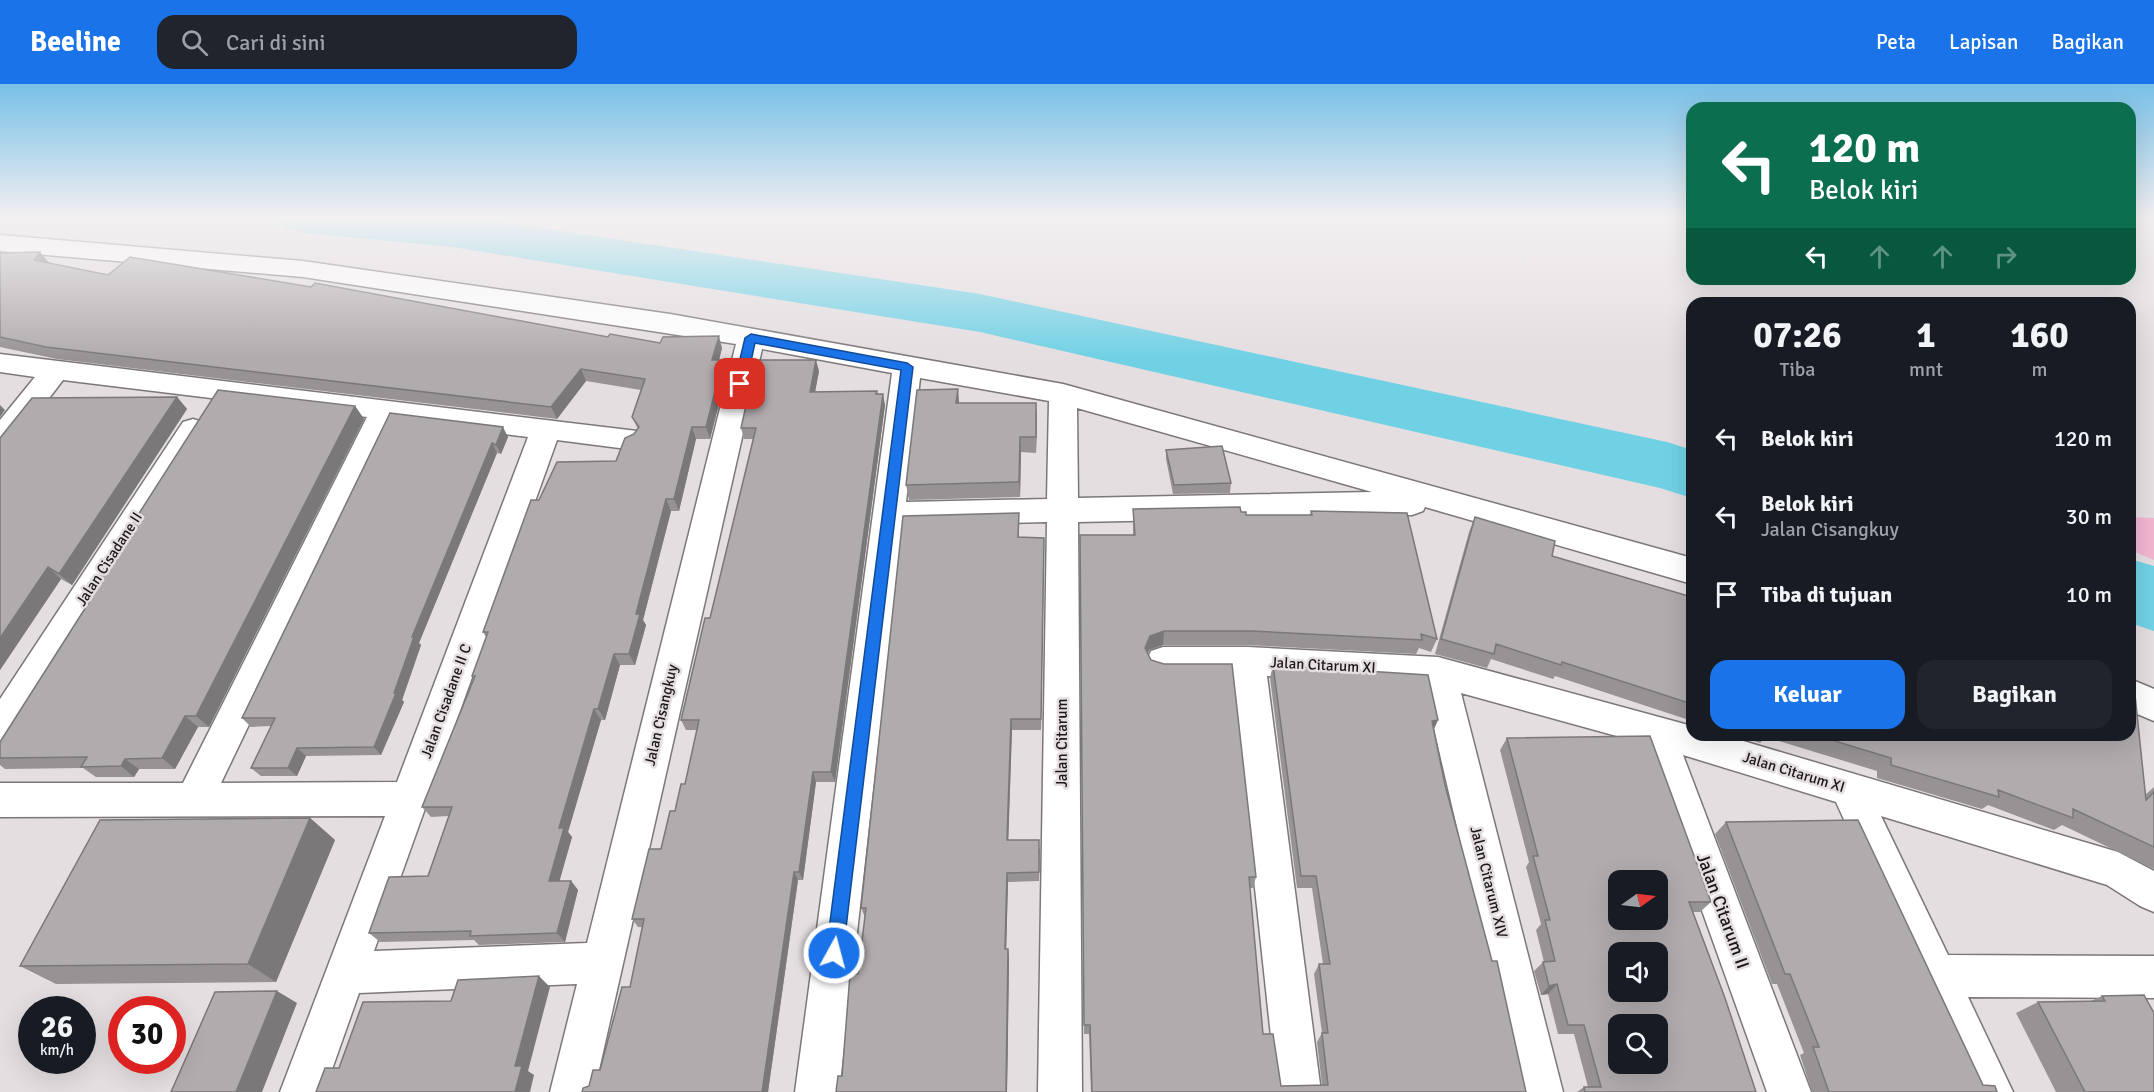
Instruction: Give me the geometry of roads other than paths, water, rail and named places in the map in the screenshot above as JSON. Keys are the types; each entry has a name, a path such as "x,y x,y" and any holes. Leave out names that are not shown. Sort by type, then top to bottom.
{"street":[{"path":"255,264 303,268 670,323 1063,394 1686,569"},
{"name":"Jalan Cisangkuy","path":"572,1092 751,338"},
{"path":"1,363 627,438"},
{"path":"817,1092 907,367"},
{"path":"0,441 56,370"},
{"name":"Jalan Cisadane II","path":"0,729 218,389"},
{"name":"Jalan Citarum","path":"1060,1092 1063,394"},
{"path":"194,800 386,409"},
{"name":"Jalan Cisadane II C","path":"302,1092 546,429"},
{"path":"889,514 1447,502"},
{"name":"Jalan Citarum XI","path":"1163,661 1248,660 1438,672 1686,740"},
{"name":"Jalan Citarum XI","path":"1248,660 1299,1092"},
{"name":"Jalan Citarum XIV","path":"1438,672 1540,1092"},
{"path":"2136,697 2154,706"},
{"name":"Jalan Citarum II","path":"1656,731 1789,1092"},
{"name":"Jalan Citarum XI","path":"1689,741 2118,870 2154,893"},
{"path":"1849,789 1991,1092"},
{"path":"0,800 410,799"},
{"path":"346,973 602,963"},
{"path":"1937,976 2154,977"}],"waterway":[{"path":"665,264 980,313 1686,472"},
{"path":"2136,591 2154,602"}]}
